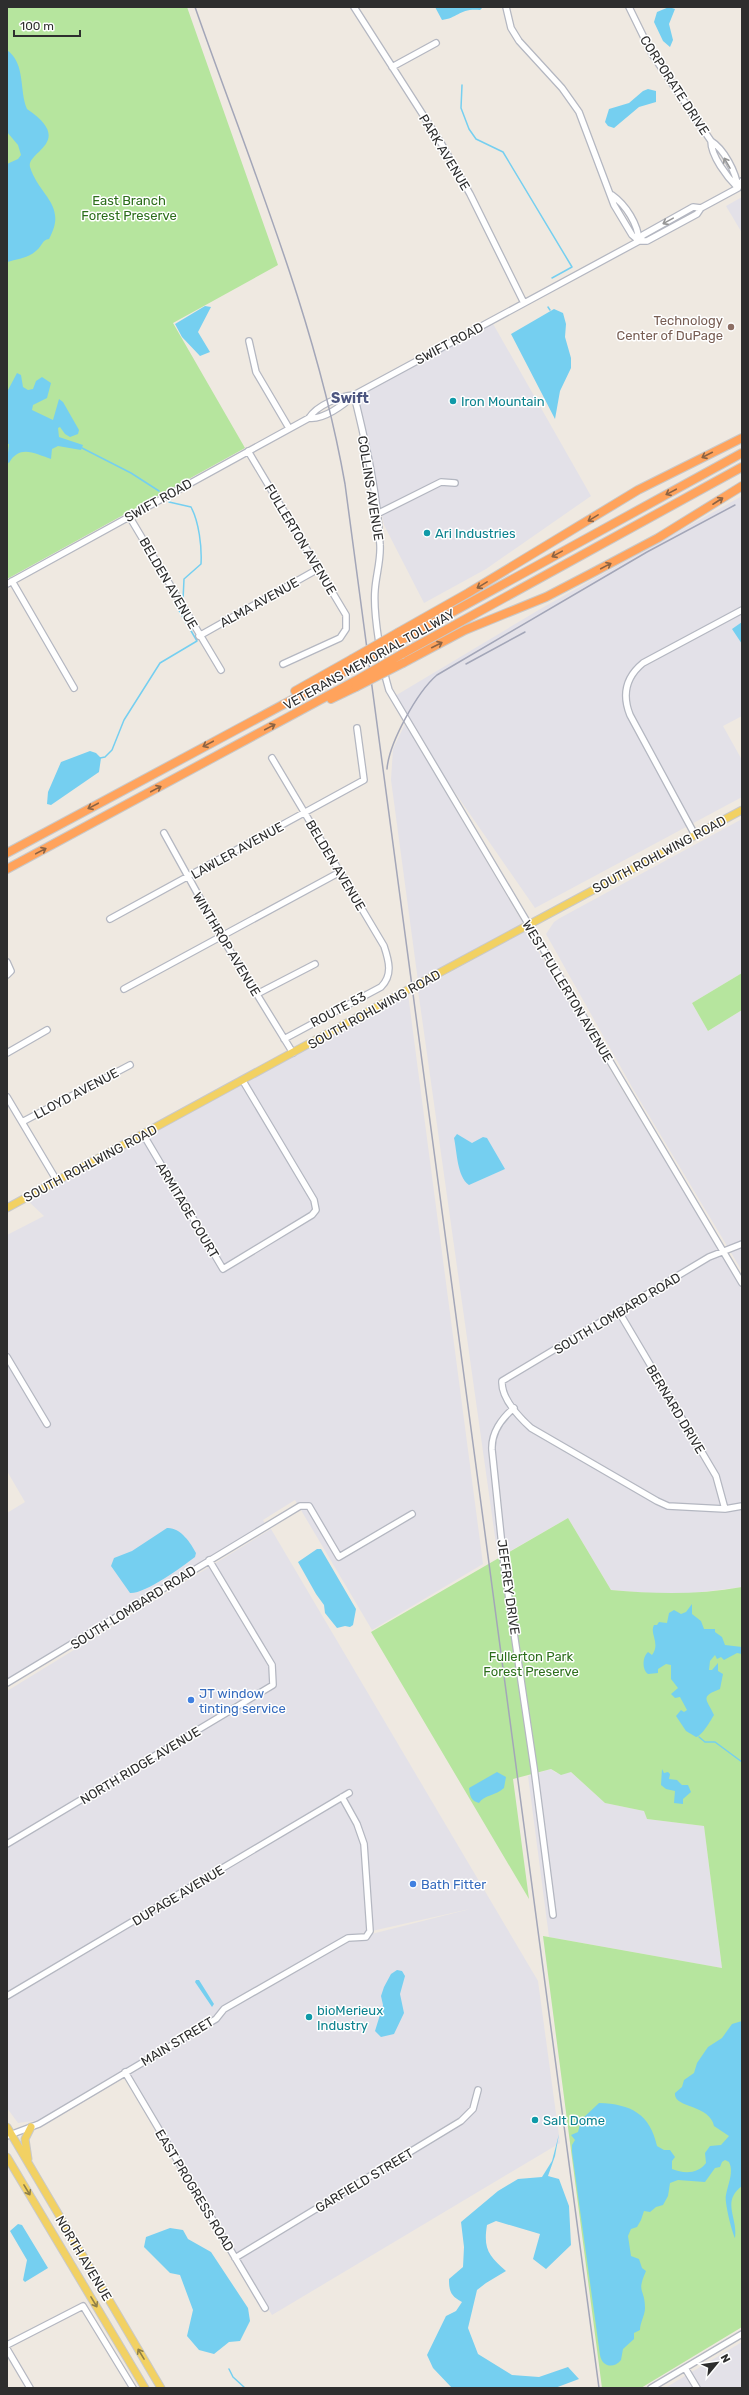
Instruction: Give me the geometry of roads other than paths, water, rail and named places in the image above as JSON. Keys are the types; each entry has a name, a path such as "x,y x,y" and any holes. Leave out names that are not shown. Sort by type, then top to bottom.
{"highway":[{"path":"352,663 399,632 468,593 638,490 742,438"},
{"name":"VETERANS MEMORIAL TOLLWAY","path":"7,853 242,726 352,663 400,641 742,453"},
{"name":"VETERANS MEMORIAL TOLLWAY","path":"7,869 296,714 356,684 742,467"},
{"path":"402,658 465,630 546,597 592,574 658,538 742,486"}],"main road":[{"name":"SOUTH ROHLWING ROAD","path":"7,1208 742,810"},
{"name":"NORTH AVENUE","path":"7,2127 9,2135 28,2164 161,2388"},
{"path":"28,2164 25,2139 31,2127"},
{"name":"NORTH AVENUE","path":"7,2157 145,2388"}],"street":[{"name":"PARK AVENUE","path":"354,7 434,131 470,194 524,303"},
{"path":"506,7 511,28 519,41 562,88 579,112 588,132 603,177 612,195 614,205 632,235 639,241"},
{"name":"CORPORATE DRIVE","path":"629,7 652,54 711,141 717,145 740,188"},
{"path":"392,67 436,43"},
{"path":"740,188 742,181"},
{"name":"SWIFT ROAD","path":"9,583 309,418 312,412 343,396 354,395 639,241 643,235 694,207 701,208 740,188"},
{"path":"249,341 256,372 289,428"},
{"name":"COLLINS AVENUE","path":"354,395 364,440 377,514 380,548 375,598 386,680 394,699"},
{"name":"FULLERTON AVENUE","path":"248,451 344,612 347,620 346,629 340,638 283,664"},
{"path":"377,514 441,482 455,483"},
{"name":"BELDEN AVENUE","path":"129,516 199,636 221,670"},
{"name":"ALMA AVENUE","path":"199,636 318,569"},
{"path":"9,583 74,688"},
{"path":"695,835 630,715 625,700 626,685 632,674 643,663 742,610"},
{"name":"WEST FULLERTON AVENUE","path":"394,699 485,849 528,926 742,1283"},
{"name":"LAWLER AVENUE","path":"110,919 364,780 357,728"},
{"name":"BELDEN AVENUE","path":"272,758 384,946 389,961 389,976"},
{"name":"WINTHROP AVENUE","path":"164,833 221,936 293,1053"},
{"path":"124,989 340,872"},
{"path":"7,962 9,974"},
{"path":"257,994 315,964"},
{"name":"ROUTE 53","path":"284,1038 381,987 389,976"},
{"path":"7,1053 47,1030"},
{"name":"LLOYD AVENUE","path":"22,1122 130,1065"},
{"name":"ARMITAGE COURT","path":"143,1134 223,1269 312,1215 316,1210 314,1200 242,1080"},
{"path":"7,1097 57,1181"},
{"name":"SOUTH LOMBARD ROAD","path":"514,1408 502,1390 502,1381 710,1257 742,1244"},
{"name":"BERNARD DRIVE","path":"619,1312 716,1476 725,1509"},
{"path":"7,1357 47,1424"},
{"path":"514,1408 525,1422 540,1434 656,1501 676,1507 725,1509 742,1506"},
{"name":"JEFFREY DRIVE","path":"514,1408 498,1426 493,1437 492,1450 504,1565 534,1768 553,1915"},
{"name":"SOUTH LOMBARD ROAD","path":"7,1683 300,1506 308,1506 339,1557 412,1514"},
{"name":"NORTH RIDGE AVENUE","path":"7,1844 273,1685 272,1665 209,1560"},
{"name":"DUPAGE AVENUE","path":"7,1996 349,1793"},
{"name":"MAIN STREET","path":"9,2135 31,2127 126,2072 216,2019 224,2010 348,1938 366,1937 370,1931 364,1844 357,1824 342,1797"},
{"name":"EAST PROGRESS ROAD","path":"126,2072 265,2308"},
{"name":"GARFIELD STREET","path":"235,2258 461,2121 473,2109 478,2090"},
{"name":"NORTH AVENUE","path":"7,2345 83,2306 133,2388"},
{"path":"651,2388 742,2334"},
{"path":"7,2349 30,2388"},
{"path":"685,2368 697,2388"}],"water":[{"path":"435,7 483,7 480,10 468,10 442,20"},
{"path":"669,7 675,9 669,24 673,40 670,47 663,41 654,22 657,12"},
{"path":"7,50 17,62 20,70 23,94 27,109 41,120 48,130 48,138 45,145 35,156 30,167 39,186 54,209 55,217 54,227 49,239 43,242 34,253 23,258 7,262 7,164 18,159 21,155 18,145 7,132"},
{"path":"648,89 656,91 656,102 639,107 614,128 608,126 605,122 609,109 629,103 643,91"},
{"path":"205,306 211,307 198,332 210,352 200,356 182,337 175,324"},
{"path":"554,309 563,313 566,324 565,337 571,358 571,368 560,391 555,419 511,334"},
{"path":"17,373 21,375 23,387 28,390 33,389 36,381 42,377 51,383 47,398 33,405 32,410 53,420 59,399 63,402 79,430 78,434 70,437 65,434 60,427 58,428 59,437 83,445 81,450 58,446 52,449 51,459 34,453 23,452 13,457 9,463 7,462 9,444 7,444 7,392"},
{"path":"742,622 742,644 732,629"},
{"path":"90,751 96,753 101,758 99,772 51,805 47,804 48,792 61,762"},
{"path":"457,1134 472,1143 483,1137 487,1138 505,1169 469,1185 462,1176 458,1163 454,1138"},
{"path":"167,1528 172,1528 184,1536 196,1553 195,1557 154,1585 137,1592 130,1593 111,1566 114,1558 132,1551"},
{"path":"317,1549 321,1549 356,1609 353,1625 350,1627 345,1626 337,1628 325,1613 324,1605 298,1562"},
{"path":"692,1604 692,1614 701,1621 704,1629 715,1629 715,1632 722,1637 725,1645 742,1647 742,1654 737,1653 724,1660 721,1657 717,1659 715,1655 710,1661 709,1670 712,1670 718,1663 718,1671 723,1674 720,1689 709,1694 706,1699 714,1715 704,1731 696,1737 686,1731 676,1716 681,1710 684,1712 687,1710 680,1697 675,1698 671,1694 678,1688 671,1679 671,1665 666,1664 658,1669 658,1673 648,1674 645,1670 644,1663 646,1654 648,1652 652,1655 654,1651 654,1625 657,1625 659,1622 667,1623 669,1613 674,1610 681,1614 686,1612"},
{"path":"662,1769 664,1773 668,1772 670,1774 669,1779 677,1780 682,1785 688,1785 691,1792 683,1799 683,1804 674,1803 675,1791 666,1789 661,1785"},
{"path":"497,1772 506,1777 504,1788 484,1798 479,1803 474,1801 470,1796 469,1788"},
{"path":"397,1970 402,1971 405,1976 400,1994 404,2013 394,2034 381,2037 375,2031 383,2005 381,1996 391,1974"},
{"path":"196,1980 199,1980 214,2004 212,2007 195,1982"},
{"path":"742,2021 742,2186 732,2198 731,2204 735,2238 726,2203 726,2195 731,2174 729,2162 725,2160 722,2162 720,2167 715,2168 705,2182 678,2180 670,2183 668,2196 663,2205 656,2207 650,2212 644,2211 637,2227 631,2229 628,2236 631,2256 639,2259 642,2268 646,2271 641,2288 645,2302 645,2311 640,2330 634,2333 634,2339 623,2349 621,2360 612,2366 606,2364 601,2359 600,2355 572,2152 572,2145 575,2140 571,2135 578,2132 581,2120 599,2103 621,2106 630,2109 644,2119 654,2135 657,2146 664,2150 670,2150 675,2157 672,2161 672,2169 681,2172 690,2172 703,2167 706,2163 705,2153 710,2146 721,2145 729,2136 714,2126 711,2119 706,2114 676,2098 675,2093 682,2087 684,2080 694,2073 697,2063 708,2047 722,2038 732,2024"},
{"path":"559,2134 555,2156 548,2176 559,2179 569,2206 571,2245 546,2269 533,2259 540,2234 496,2221 487,2225 486,2240 491,2256 506,2271 477,2290 468,2328 478,2354 512,2375 539,2377 568,2367 579,2379 555,2388 452,2388 433,2368 427,2355 446,2316 456,2311 462,2302 455,2298 449,2287 449,2279 463,2267 464,2247 461,2222 498,2191 518,2179 542,2177 552,2161"},
{"path":"18,2224 22,2225 48,2268 25,2282 23,2280 27,2260 10,2231"},
{"path":"170,2228 183,2230 188,2239 211,2252 248,2308 250,2321 240,2341 229,2342 214,2354 199,2350 187,2336 193,2310 180,2275 170,2273 144,2247 146,2237"}],"waterway":[{"path":"462,85 461,108 469,129 476,139 503,152 572,267 552,278"},
{"path":"82,448 131,473 159,491"},
{"path":"169,502 191,507 194,513 199,535 201,564 184,579 183,600"},
{"path":"100,758 105,757 112,750 124,720 160,663 197,641 177,607"},
{"path":"699,1737 705,1742 715,1742 742,1762"},
{"path":"229,2369 233,2377 245,2388"}],"railway":[{"path":"195,7 280,242 299,302 317,362 345,484 599,2388"},
{"path":"387,769 389,758 398,732 421,693 437,675 647,552 735,505"},
{"path":"466,664 525,632"}],"place":[{"name":"Technology Center of DuPage","path":"731,327"},
{"name":"Iron Mountain","path":"453,401"},
{"name":"Ari Industries","path":"427,533"},
{"name":"JT window tinting service","path":"191,1700"},
{"name":"Bath Fitter","path":"413,1884"},
{"name":"bioMerieux Industry","path":"309,2017"},
{"name":"Salt Dome","path":"535,2120"}],"district":[{"name":"Swift","path":"350,398"}],"park label":[{"name":"East Branch Forest Preserve","path":"129,208"},
{"name":"Fullerton Park Forest Preserve","path":"531,1664"}]}
